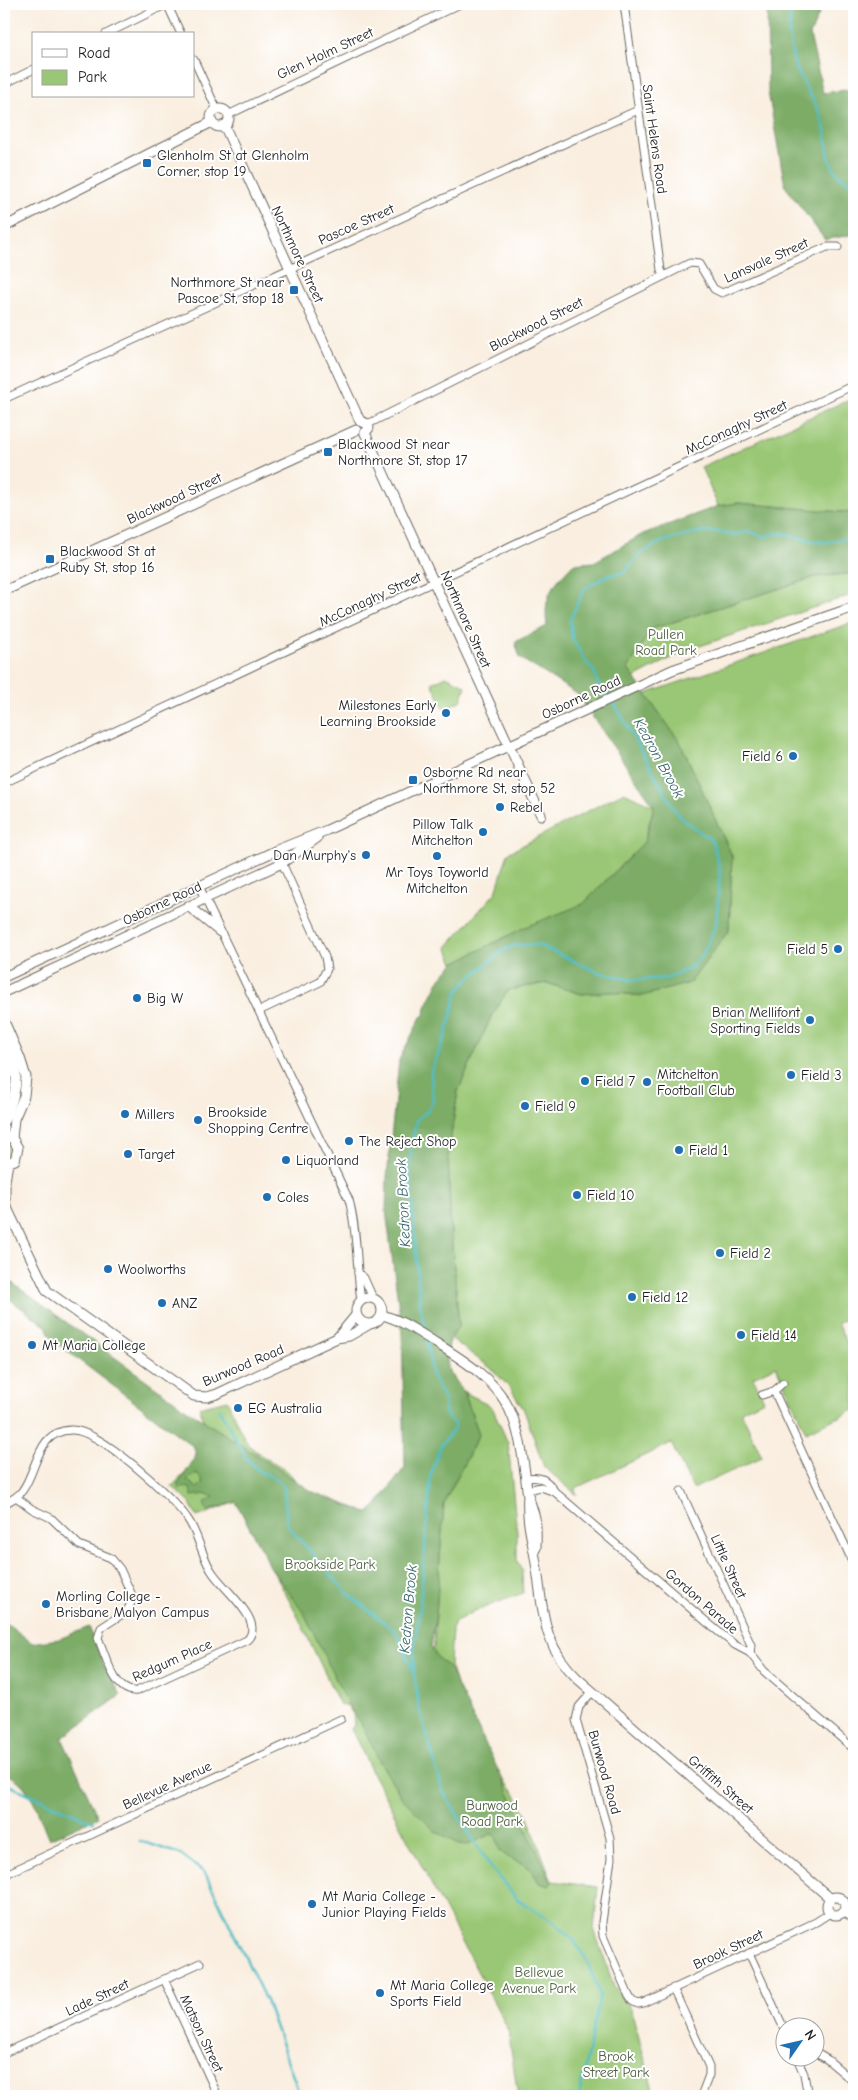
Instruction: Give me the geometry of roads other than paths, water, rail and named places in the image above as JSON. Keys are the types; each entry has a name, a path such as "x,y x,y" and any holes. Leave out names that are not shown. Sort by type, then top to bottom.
{"street":[{"path":"110,32 167,4 180,32"},
{"name":"Glen Holm Street","path":"228,114 460,4"},
{"name":"Saint Helens Road","path":"624,4 661,270 664,276"},
{"path":"195,62 217,110"},
{"path":"4,84 32,70"},
{"path":"217,110 223,110 228,114 228,121 224,125 218,126 212,122 212,114 217,110"},
{"name":"Pascoe Street","path":"4,399 638,110"},
{"path":"4,227 212,122"},
{"name":"Northmore Street","path":"224,125 364,426 459,639 541,815"},
{"name":"Lansvale Street","path":"664,276 690,263 699,264 714,289 722,294 827,247 838,247"},
{"name":"Blackwood Street","path":"4,590 356,430 356,425 364,426 664,276"},
{"name":"McConaghy Street","path":"4,783 854,385"},
{"name":"Osborne Road","path":"4,977 646,682 701,659 854,607"},
{"name":"Osborne Road","path":"4,992 282,863 327,830"},
{"path":"259,1011 320,982 327,969 325,957 282,863"},
{"path":"199,886 349,1200 354,1224 358,1273 361,1300 356,1307 356,1315 361,1322 368,1324 377,1322 382,1315 380,1303 373,1298 364,1278 358,1273"},
{"path":"188,906 220,932"},
{"path":"4,1021 26,1077 24,1096 8,1137"},
{"path":"4,1036 14,1060 17,1081 14,1096 4,1122"},
{"name":"Burwood Road","path":"8,1137 17,1144 18,1152 15,1160 6,1164 4,1203 47,1291 191,1394 211,1396 337,1338 349,1336 368,1324"},
{"path":"361,1300 373,1298"},
{"path":"337,1338 356,1315"},
{"path":"382,1315 401,1321 456,1356 493,1384 510,1408 520,1437 528,1492 536,1524 536,1562 543,1619 551,1645 570,1672 592,1692"},
{"path":"762,1395 774,1391 783,1382"},
{"path":"774,1391 854,1565"},
{"name":"Redgum Place","path":"63,1431 84,1432 139,1469 177,1506 192,1525 211,1570 250,1617 254,1629 247,1640 137,1691 131,1692 123,1688 117,1680 98,1638 101,1628 126,1611 132,1601 131,1592 120,1569 111,1558 79,1545 51,1518 32,1509 16,1497 26,1486 39,1452 46,1442 63,1431"},
{"name":"Gordon Parade","path":"526,1478 545,1479 555,1492 709,1624 735,1645 750,1653 764,1671 854,1749"},
{"path":"528,1492 541,1487 555,1492"},
{"name":"Little Street","path":"681,1491 751,1645 750,1653"},
{"path":"4,1504 16,1497"},
{"name":"Burwood Road","path":"592,1692 579,1707 576,1720 610,1838 611,1859 602,1930 619,1975 634,2003"},
{"name":"Griffith Street","path":"592,1692 831,1899"},
{"name":"Bellevue Avenue","path":"4,1875 341,1719"},
{"path":"837,1897 842,1899 845,1904 844,1910 838,1915 830,1913 827,1906 831,1899 837,1897"},
{"path":"844,1910 854,1918"},
{"name":"Brook Street","path":"634,2003 643,2003 816,1922 830,1913"},
{"path":"749,1953 779,2018"},
{"name":"Lade Street","path":"4,2054 200,1963"},
{"name":"Matson Street","path":"164,1980 218,2096"},
{"path":"673,1988 709,2067 709,2075 701,2096"},
{"path":"826,2059 854,2082"},
{"path":"801,2068 806,2080 808,2096"}],"waterway":[{"name":"Kedron Brook","path":"792,4 789,34 795,64 821,118 832,166 844,179 854,184"},
{"name":"Kedron Brook","path":"609,697 600,689 594,671 585,661 572,638 570,620 584,589 606,576 625,572 640,554 663,541 700,532 718,532 734,535 748,531 765,537 780,533 823,542 854,537"},
{"name":"Kedron Brook","path":"426,1333 420,1305 410,1175 411,1145 417,1119 428,1111 433,1101 431,1071 446,1035 457,993 467,980 504,950 515,945 539,945 598,972 632,980 668,978 690,968 702,956 716,925 720,870 713,843 686,822 674,809 613,701"},
{"name":"Kedron Brook","path":"427,1341 432,1375 444,1400 446,1415 454,1424 454,1429 441,1445 431,1474 419,1617 414,1647 414,1673 419,1707 443,1792 492,1869 518,1900 556,1924 573,1939 586,1959 600,1995 579,2096"},
{"path":"219,1408 246,1458 260,1472 277,1479 284,1488 287,1525 346,1592 396,1632 413,1670"},
{"path":"4,1783 93,1822"},
{"path":"140,1841 180,1854 205,1873 267,2003 300,2096"}],"place":[{"name":"Glenholm St at Glenholm Corner, stop 19","path":"147,163"},
{"name":"Northmore St near Pascoe St, stop 18","path":"294,290"},
{"name":"Blackwood St near Northmore St, stop 17","path":"328,452"},
{"name":"Blackwood St at Ruby St, stop 16","path":"50,559"},
{"name":"Milestones Early Learning Brookside","path":"446,713"},
{"name":"Field 6","path":"793,756"},
{"name":"Osborne Rd near Northmore St, stop 52","path":"413,780"},
{"name":"Rebel","path":"500,807"},
{"name":"Pillow Talk Mitchelton","path":"483,832"},
{"name":"Dan Murphy's","path":"366,855"},
{"name":"Mr Toys Toyworld Mitchelton","path":"437,856"},
{"name":"Field 5","path":"838,949"},
{"name":"Big W","path":"137,998"},
{"name":"Brian Mellifont Sporting Fields","path":"810,1020"},
{"name":"Field 3","path":"791,1075"},
{"name":"Field 7","path":"585,1081"},
{"name":"Mitchelton Football Club","path":"647,1082"},
{"name":"Field 9","path":"525,1106"},
{"name":"Millers","path":"125,1114"},
{"name":"Brookside Shopping Centre","path":"198,1120"},
{"name":"The Reject Shop","path":"349,1141"},
{"name":"Field 1","path":"679,1150"},
{"name":"Target","path":"128,1154"},
{"name":"Liquorland","path":"286,1160"},
{"name":"Field 10","path":"577,1195"},
{"name":"Coles","path":"267,1197"},
{"name":"Field 2","path":"720,1253"},
{"name":"Woolworths","path":"108,1269"},
{"name":"Field 12","path":"632,1297"},
{"name":"ANZ","path":"162,1303"},
{"name":"Field 14","path":"741,1335"},
{"name":"Mt Maria College","path":"32,1345"},
{"name":"EG Australia","path":"238,1408"},
{"name":"Morling College - Brisbane Malyon Campus","path":"46,1604"},
{"name":"Mt Maria College - Junior Playing Fields","path":"312,1904"},
{"name":"Mt Maria College Sports Field","path":"380,1993"}],"park label":[{"name":"Pullen Road Park","path":"666,642"},
{"name":"Brookside Park","path":"330,1564"},
{"name":"Burwood Road Park","path":"492,1814"},
{"name":"Bellevue Avenue Park","path":"539,1980"},
{"name":"Brook Street Park","path":"616,2064"}]}
